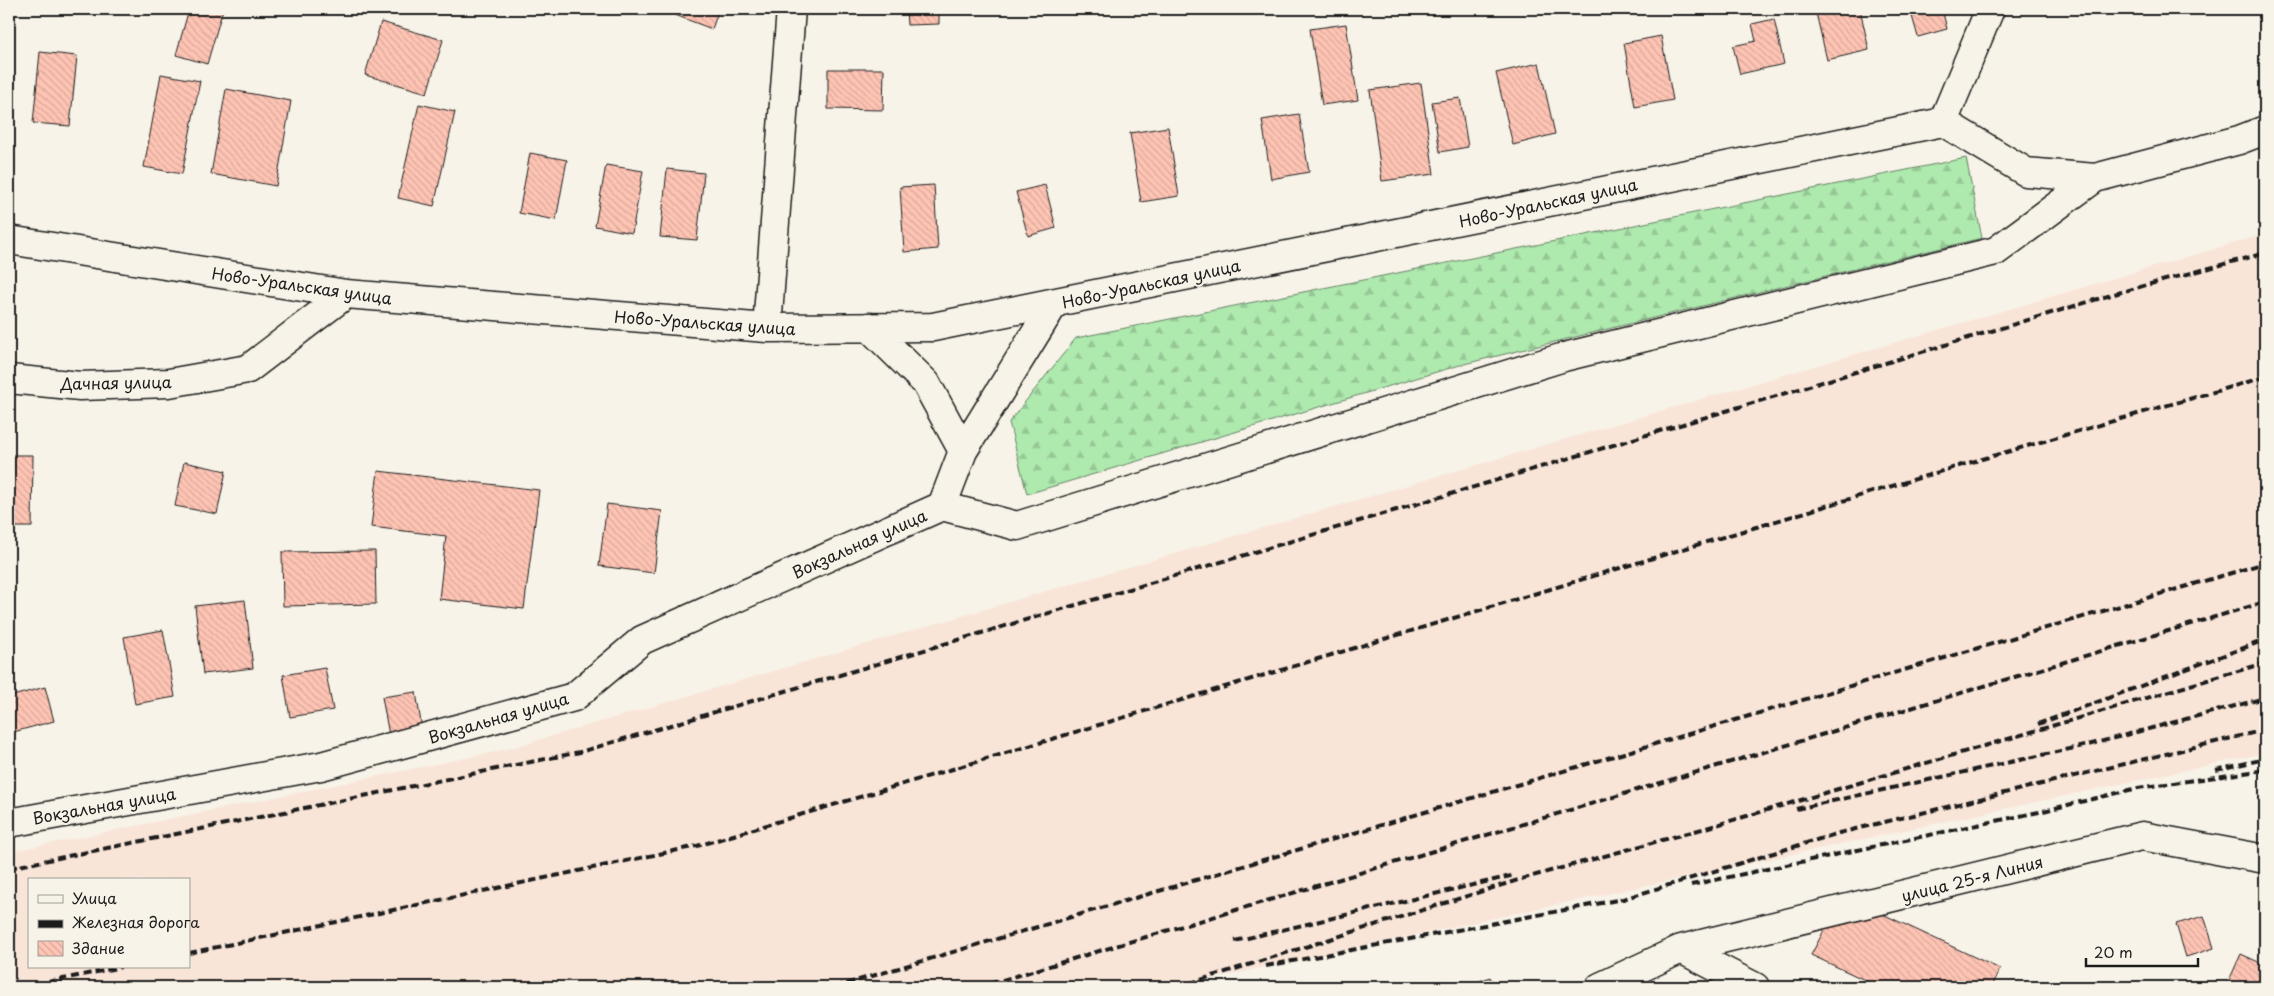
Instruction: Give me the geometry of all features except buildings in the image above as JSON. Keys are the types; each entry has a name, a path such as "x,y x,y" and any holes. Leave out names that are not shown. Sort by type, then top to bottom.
{"street":[{"path":"767,328 791,9"},
{"path":"1990,9 1943,122 2026,172 2095,178 2239,140 2265,130"},
{"name":"Ново-Уральская улица","path":"9,240 346,294 767,328 933,327 1943,122"},
{"path":"942,506 1017,526 1564,358 1996,251 2095,178"},
{"name":"Дачная улица","path":"9,379 80,386 169,383 248,369 346,294"},
{"name":"Вокзальная улица","path":"9,822 321,766 574,697 642,640 942,506 963,451 1055,302"},
{"path":"868,327 926,383 963,451"},
{"name":"улица 25-я Линия","path":"1600,987 1681,949 2142,836 2265,859"},
{"path":"1681,949 1755,987"}],"shaded area":[{"path":"2265,234 2265,753 1173,987 9,987 9,852 504,750"}],"green space":[{"path":"1966,158 1982,238 1460,365 1027,494 1009,422 1076,338"}],"railway":[{"path":"9,868 580,752 1464,490 2121,292 2265,253"},
{"path":"190,953 697,846 1972,462 2265,377"},
{"path":"835,987 2265,563"},
{"path":"979,987 2265,602"},
{"path":"2038,724 2265,640"},
{"path":"1178,987 1518,880 1713,826 2265,663"},
{"path":"1796,809 2088,745 2265,698"},
{"path":"1266,966 1623,899 1839,833 2265,730"},
{"path":"2216,770 2265,759"},
{"path":"1691,885 2039,812 2138,788 2265,770"},
{"path":"1235,941 1515,875"},
{"path":"24,987 116,968"}]}
